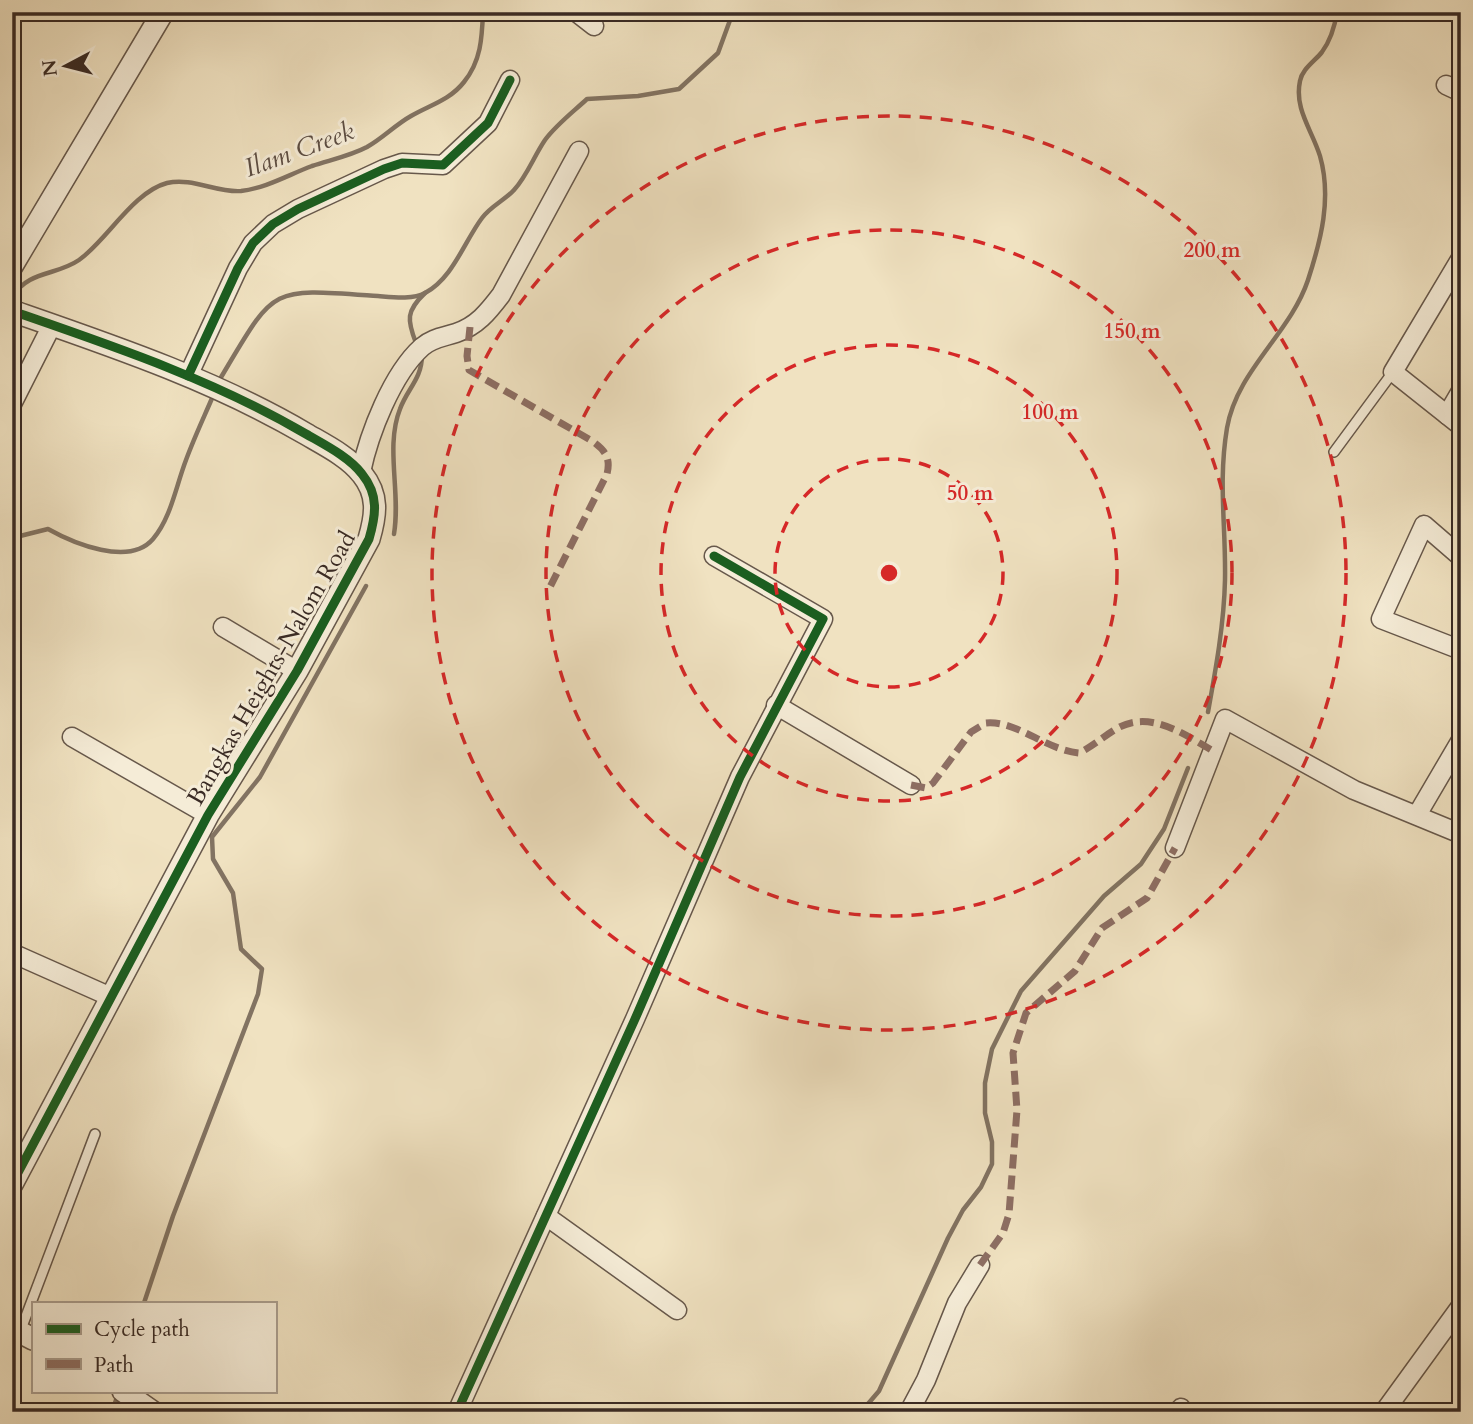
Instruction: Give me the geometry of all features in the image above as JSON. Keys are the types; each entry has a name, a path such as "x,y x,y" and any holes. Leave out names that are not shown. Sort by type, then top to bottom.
{"street":[{"path":"12,266 163,12"},
{"path":"576,12 594,26"},
{"path":"188,376 239,268 253,243 273,224 298,209 384,169 402,163 443,164 488,123 510,80"},
{"path":"361,472 374,427 408,363 422,347 439,337 470,327 485,316 501,295 579,151"},
{"path":"1461,258 1393,372 1454,421 1461,391"},
{"name":"Bangkas Heights-Nalom Road","path":"12,311 188,376 261,408 321,443 361,472 376,503 376,517 369,539 297,671 208,815 12,1184"},
{"path":"12,404 52,325"},
{"path":"1461,557 1424,525 1381,619 1461,650"},
{"path":"457,1412 740,777 823,619 714,556"},
{"path":"223,627 297,671"},
{"path":"776,705 911,785"},
{"path":"1175,848 1225,719 1354,790 1461,834"},
{"path":"72,737 208,815"},
{"path":"1417,815 1461,740"},
{"path":"12,953 111,997"},
{"path":"546,1216 677,1310"},
{"path":"909,1412 926,1380 957,1303 980,1265"},
{"path":"1384,1412 1461,1306"},
{"path":"124,1392 153,1412"}],"lane":[{"path":"1334,452 1393,372"},
{"path":"33,1302 95,1134"},
{"path":"22,1333 32,1306"}],"waterway":[{"name":"Ilam Creek","path":"12,297 26,282 79,260 132,206 155,188 167,183 186,182 241,191 268,184 367,147 405,120 446,98 464,82 477,57 483,12"},
{"path":"220,379 253,325 266,309 279,299 315,292 408,297 425,293 435,286 451,269 482,218 519,184 554,129 587,99 638,96 679,89 718,53 733,12"},
{"path":"1208,712 1224,596 1223,486 1227,428 1241,388 1300,299 1317,250 1325,187 1320,156 1299,101 1299,91 1303,73 1327,43 1337,12"},
{"path":"416,343 410,316 414,305 425,293"},
{"path":"394,534 396,502 393,454 396,424 403,402 420,371 422,355"},
{"path":"12,538 48,529 101,550 116,552 143,547 153,539 164,521 213,396"},
{"path":"144,1302 173,1216 258,994 262,969 241,949 233,893 213,859 212,837 260,777 366,586"},
{"path":"861,1412 879,1391 948,1238 963,1210 981,1187 992,1164 992,1142 985,1113 985,1083 992,1049 1021,991 1104,896 1141,864 1164,829 1188,768"},
{"path":"112,1412 117,1397"}],"marked path":[{"path":"470,327 467,356 469,370 592,441 604,451 607,459 607,474 550,587"},
{"path":"911,785 926,788 933,783 971,732 986,723 1009,726 1055,747 1079,753 1128,724 1154,723 1178,731 1213,751"},
{"path":"980,1265 1003,1233 1009,1214 1017,1110 1013,1053 1026,1013 1075,971 1102,928 1147,898 1175,848"}],"cycle path":[{"path":"188,376 238,268 253,243 273,224 298,209 384,169 402,163 443,165 488,123 510,80"},
{"path":"12,311 162,365 271,415 329,447 350,462 367,482 375,505 369,539 297,671 208,815 12,1184"},
{"path":"457,1412 635,1019 740,777 823,619 714,556"}]}
